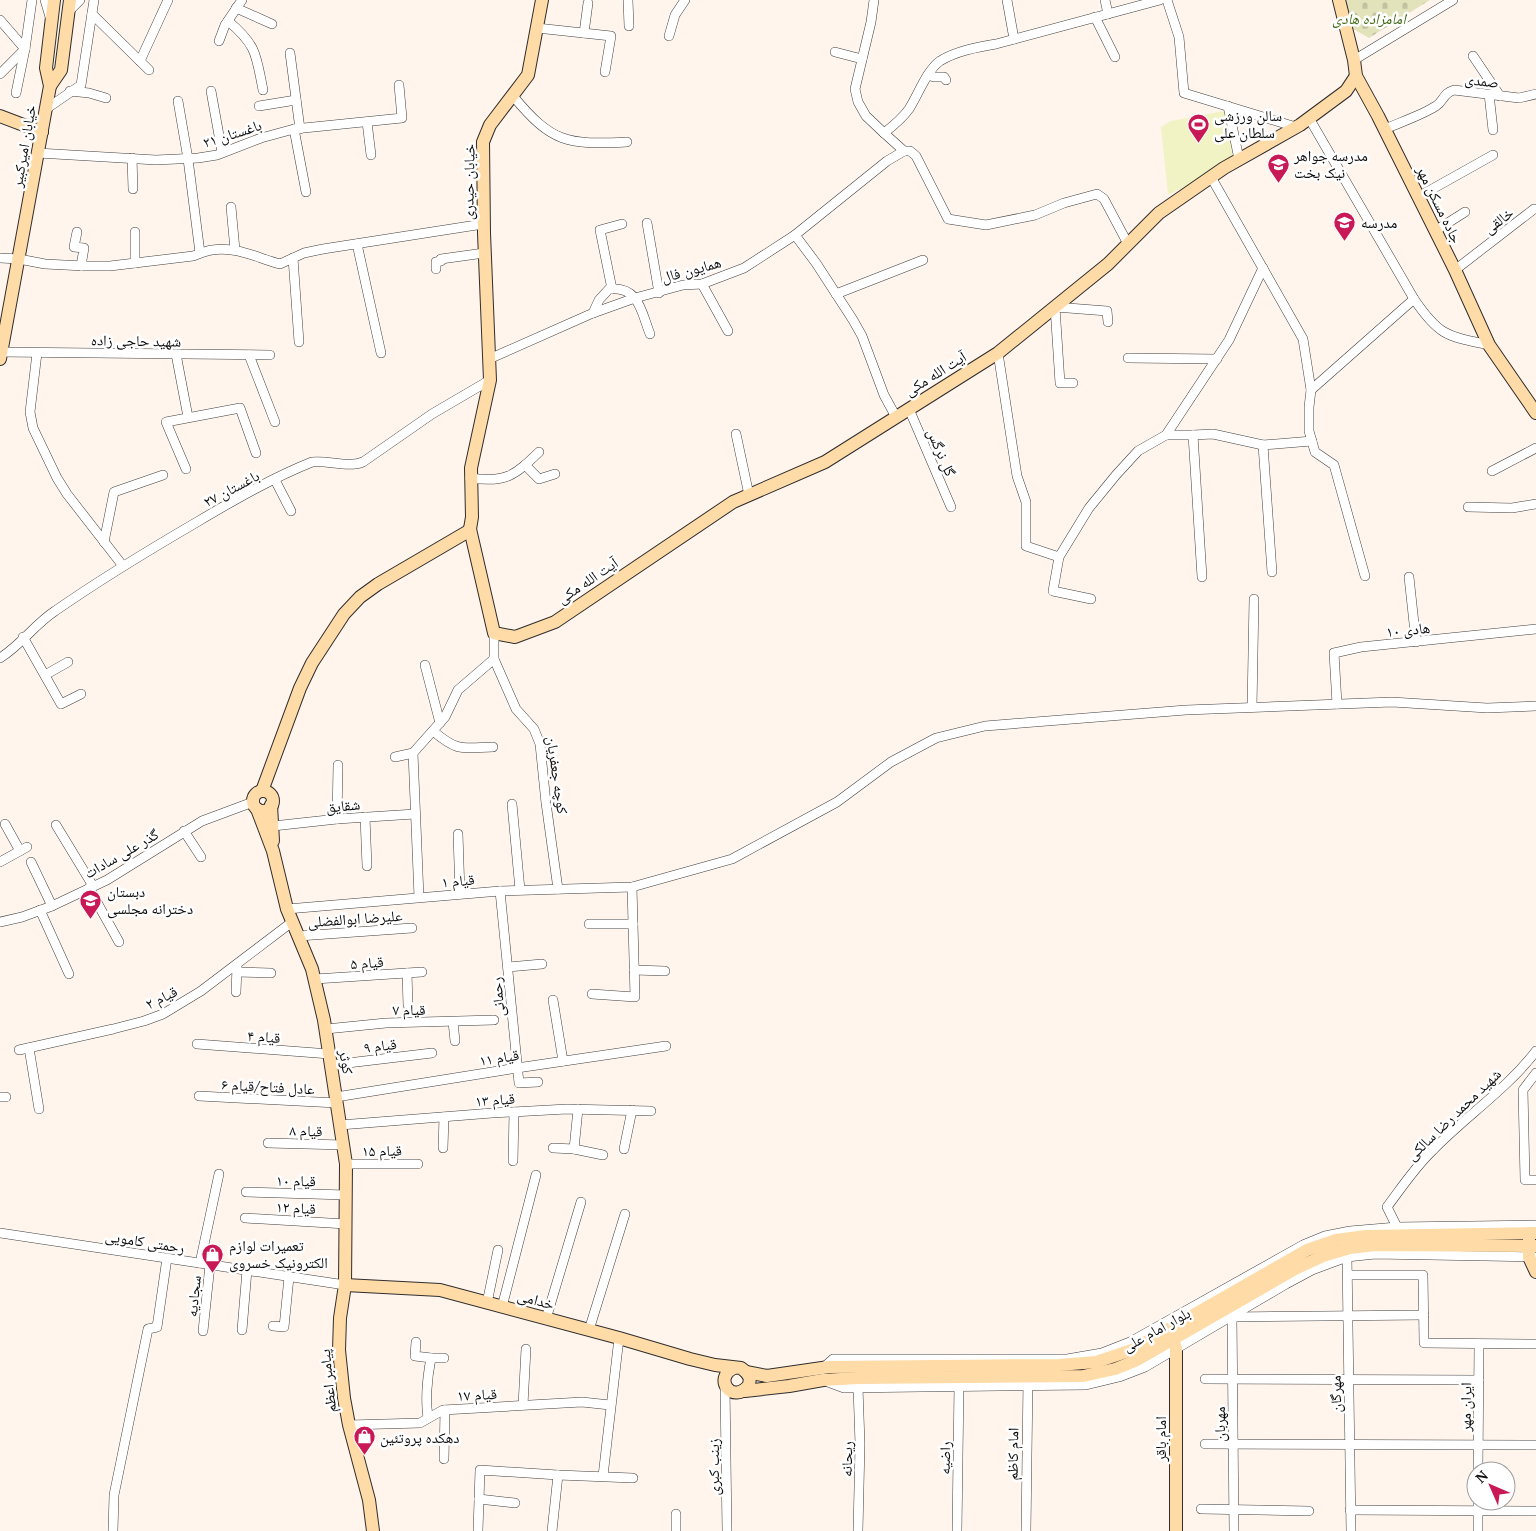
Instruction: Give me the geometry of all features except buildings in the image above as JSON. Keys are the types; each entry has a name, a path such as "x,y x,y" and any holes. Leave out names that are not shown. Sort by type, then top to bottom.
{"main road":[{"path":"50,86 46,68 54,0"},
{"name":"خیابان حیدری","path":"470,478 490,380 484,253 483,142 490,125 526,80 531,70 542,0"},
{"name":"جاده مسکن مهر","path":"1338,0 1354,60 1356,76 1385,129 1489,345 1536,413"},
{"path":"50,86 61,70 70,6"},
{"name":"آیت الله مکی","path":"494,633 515,637 555,622 733,502 825,462 998,353 1108,264 1159,214 1239,159 1310,118 1346,91 1356,76"},
{"name":"خیابان امیرکبیر","path":"1,356 50,86"},
{"path":"0,116 42,132"},
{"name":"کوچه جعفریان","path":"470,478 472,517 470,529 494,633"},
{"path":"255,806 262,811 268,810 273,761 296,697 308,670 348,608 378,584 470,529"},
{"path":"268,799 273,826 272,851"},
{"path":"255,806 272,851"},
{"name":"کوثر","path":"272,851 287,909 315,979 326,1029 346,1164 345,1285"},
{"name":"بلوار امام علی","path":"715,1365 767,1376 1026,1372 1096,1362 1173,1339 1308,1250 1336,1240 1366,1236 1533,1242"},
{"path":"1533,1242 1536,1272"},
{"name":"خدامی","path":"345,1285 440,1290 715,1365"},
{"name":"پیامبر اعظم","path":"345,1285 340,1318 339,1350 344,1398 349,1425 369,1500 373,1531"},
{"name":"امام باقر","path":"1173,1339 1176,1531"},
{"path":"715,1365 725,1383 729,1390 735,1393 743,1392 749,1385 750,1378 740,1370 727,1373 725,1383"},
{"name":"بلوار امام علی","path":"743,1392 789,1386 822,1374"}],"street":[{"path":"16,93 32,0"},
{"path":"45,0 51,18"},
{"path":"70,6 80,0"},
{"path":"46,109 81,85 94,0"},
{"path":"140,61 168,0"},
{"path":"219,41 228,20 242,0"},
{"path":"628,0 629,26"},
{"path":"669,36 675,15 685,0"},
{"path":"874,0 871,22 855,89 858,102 866,116 884,133 904,151 910,151 916,156 948,219 986,225 1035,215 1064,203 1097,194 1104,199 1128,244"},
{"path":"1007,0 1014,39"},
{"path":"1105,0 1108,14"},
{"path":"884,133 908,111 931,69 939,61 977,47 1160,0"},
{"path":"1167,0 1180,37 1184,93 1296,127"},
{"path":"1354,60 1453,0"},
{"path":"584,33 588,3"},
{"path":"236,8 272,24"},
{"path":"92,14 149,70"},
{"path":"1095,17 1115,57"},
{"path":"0,20 25,49"},
{"path":"228,20 248,38 256,53 263,90"},
{"path":"538,28 610,36 605,72"},
{"path":"0,74 25,49"},
{"path":"835,52 862,58"},
{"path":"290,53 296,100 297,129 306,192"},
{"path":"1473,56 1500,96"},
{"path":"928,76 944,77 946,80"},
{"name":"باغستان ۲۱","path":"38,153 188,159 217,155 261,138 297,129 402,118 399,85"},
{"name":"صمدی","path":"1385,129 1438,105 1448,92 1454,90 1519,98 1532,95"},
{"path":"70,91 90,93 106,98"},
{"path":"211,92 222,152"},
{"path":"1489,94 1493,130"},
{"path":"513,96 532,119 548,132 560,138 583,143 627,142"},
{"path":"259,106 296,100"},
{"path":"178,101 188,159 200,253"},
{"path":"1228,106 1239,159"},
{"path":"1310,118 1414,299 1427,318 1440,331 1456,339 1489,345"},
{"path":"367,122 371,156"},
{"name":"همایون فال","path":"489,359 593,313 635,298 683,285 702,284 744,268 795,235 887,161 904,151"},
{"path":"1418,196 1493,155"},
{"path":"132,158 133,189"},
{"path":"1211,177 1303,339 1311,390 1308,432 1315,452 1334,465 1365,576"},
{"path":"231,207 236,250"},
{"name":"خالقی","path":"1454,270 1534,209"},
{"path":"1435,231 1465,212"},
{"path":"647,223 659,292"},
{"path":"0,258 46,264 110,266 193,256 219,249 250,253 280,264 304,253 484,224"},
{"path":"612,289 600,230 622,224"},
{"path":"77,232 74,247 84,248 81,266"},
{"path":"135,232 135,263"},
{"path":"795,235 816,263 862,336 884,395 896,417"},
{"path":"357,244 381,353"},
{"path":"436,269 436,262 441,261 442,258 484,253"},
{"path":"293,258 299,342"},
{"path":"836,294 923,260"},
{"path":"1091,599 1053,591 1059,556 1089,508 1116,475 1138,451 1166,434 1229,340 1263,268"},
{"path":"702,284 728,331"},
{"path":"593,313 604,293 612,289 624,289 635,298 650,334"},
{"path":"1311,390 1414,299"},
{"path":"1073,383 1060,384 1055,307 1107,311 1108,322"},
{"path":"36,353 30,412 33,428 58,478 86,520 124,566"},
{"name":"شهید حاجی زاده","path":"1,356 36,353 270,355"},
{"path":"998,353 1017,476 1026,502 1026,546 1059,556"},
{"path":"176,354 188,417"},
{"path":"249,355 275,422"},
{"path":"1128,358 1217,359"},
{"name":"باغستان ۲۷","path":"0,658 12,650 47,616 124,566 244,495 312,462 354,464 363,462 432,414 490,380"},
{"path":"186,469 166,422 240,408 256,453"},
{"name":"گل نرگس","path":"909,409 950,506"},
{"path":"736,434 749,495"},
{"path":"1166,434 1193,436 1214,434 1263,444 1312,441"},
{"path":"1193,436 1202,577"},
{"path":"1263,444 1272,572"},
{"path":"1492,471 1536,448"},
{"path":"470,478 490,481 511,475 539,452"},
{"path":"525,465 539,479 555,474"},
{"path":"104,542 114,492 163,475"},
{"path":"275,480 291,511"},
{"path":"1468,507 1512,508 1536,504"},
{"path":"1409,577 1416,642"},
{"path":"1252,707 1254,599"},
{"name":"هادی ۱۰","path":"1337,704 1334,653 1361,647 1536,629"},
{"name":"کوچه جعفریان","path":"494,633 494,659 516,709 534,729 540,744 558,889"},
{"path":"24,637 61,704 81,694"},
{"path":"395,758 413,753 445,718 458,690 494,659"},
{"path":"44,675 68,662"},
{"path":"425,665 440,723"},
{"name":"قیام ۱","path":"287,909 500,891 632,887 732,859 813,817 837,802 891,762 936,738 985,726 1186,710 1252,707 1392,702 1487,708 1536,706"},
{"path":"433,731 448,744 460,748 493,746"},
{"path":"413,753 419,898"},
{"path":"337,819 338,765"},
{"path":"512,804 520,890"},
{"name":"گذر علی سادات","path":"0,922 22,917 52,906 107,880 202,821 255,806"},
{"name":"شقایق","path":"273,826 337,819 415,814"},
{"path":"365,817 367,866"},
{"path":"0,862 24,849 5,824"},
{"path":"56,825 119,942"},
{"path":"184,831 201,857"},
{"path":"458,834 460,894"},
{"path":"31,862 52,906"},
{"path":"592,994 635,997 632,887"},
{"name":"رحمانی","path":"500,891 517,1068"},
{"path":"40,910 69,974"},
{"name":"قیام ۲","path":"20,1050 113,1029 163,1014 237,968 292,922"},
{"path":"589,924 633,924"},
{"name":"علیرضا ابوالفضلی","path":"298,936 412,928"},
{"path":"508,967 542,964"},
{"path":"236,992 237,968 271,973"},
{"path":"634,970 665,971"},
{"name":"قیام ۵","path":"315,979 422,972"},
{"path":"407,973 408,1006"},
{"path":"553,1000 563,1061"},
{"name":"قیام ۷","path":"326,1029 386,1023 494,1020"},
{"path":"453,1022 455,1041"},
{"name":"قیام ۴","path":"197,1044 330,1060"},
{"name":"قیام ۱۱","path":"337,1100 517,1068 666,1046"},
{"path":"29,1048 39,1109"},
{"name":"شهید محمد رضا سالکی","path":"1397,1226 1388,1207 1415,1168 1433,1149 1518,1072 1536,1051"},
{"name":"قیام ۹","path":"330,1060 432,1053"},
{"path":"517,1068 519,1083 538,1082"},
{"path":"1536,1073 1523,1090 1525,1180 1536,1180"},
{"name":"عادل فتاح/قیام ۶","path":"198,1096 337,1100"},
{"path":"574,1149 578,1109"},
{"name":"قیام ۱۳","path":"340,1125 578,1109 651,1111"},
{"path":"624,1149 632,1110"},
{"path":"512,1162 514,1112"},
{"path":"443,1148 444,1117"},
{"name":"قیام ۸","path":"268,1143 344,1145"},
{"path":"553,1148 574,1149 603,1155"},
{"name":"قیام ۱۵","path":"346,1164 418,1164"},
{"path":"200,1263 219,1174"},
{"path":"502,1307 536,1176"},
{"name":"قیام ۱۰","path":"246,1192 346,1194"},
{"path":"546,1319 581,1202"},
{"path":"589,1330 625,1214"},
{"name":"قیام ۱۲","path":"245,1218 346,1224"},
{"path":"822,1374 844,1388 959,1386 1026,1372 1066,1359 1102,1353 1130,1342 1303,1245 1334,1234 1397,1226 1533,1242"},
{"name":"رحمتی کامویی","path":"0,1233 345,1285"},
{"path":"1026,1372 1097,1383 1145,1367 1173,1339 1232,1316 1312,1270 1347,1257 1533,1242"},
{"path":"487,1303 498,1250"},
{"name":"مهرگان","path":"1347,1257 1351,1531"},
{"path":"113,1531 114,1496 148,1328 157,1327 166,1258"},
{"name":"سجادیه","path":"203,1331 210,1265"},
{"path":"242,1330 247,1270"},
{"path":"1348,1275 1423,1276 1424,1343 1536,1344"},
{"path":"273,1326 284,1327 289,1277"},
{"path":"1232,1316 1424,1314"},
{"name":"مهربان","path":"1232,1316 1234,1531"},
{"path":"603,1476 619,1338"},
{"path":"416,1342 415,1356 444,1358"},
{"name":"ایران مهر","path":"1478,1461 1479,1344"},
{"path":"523,1405 526,1349"},
{"path":"428,1418 426,1404 427,1383 431,1358"},
{"name":"امام کاظم","path":"1026,1372 1026,1531"},
{"path":"1205,1379 1479,1380"},
{"name":"زینب کبری","path":"725,1383 727,1531"},
{"name":"راضیه","path":"958,1531 959,1386"},
{"name":"ریحانه","path":"858,1387 860,1444 858,1531"},
{"path":"726,1403 743,1392"},
{"name":"قیام ۱۷","path":"349,1425 420,1423 445,1410 582,1402 610,1405"},
{"path":"444,1459 445,1410"},
{"path":"1205,1444 1536,1445"},
{"path":"478,1531 480,1470 633,1478"},
{"path":"552,1531 558,1475"},
{"path":"479,1498 515,1502"},
{"path":"1201,1509 1309,1511"},
{"path":"1350,1510 1466,1511"},
{"path":"1478,1531 1478,1511 1536,1512"},
{"path":"676,1514 676,1531"}],"green space":[{"name":"امامزاده هادی","path":"1344,0 1430,0 1369,38 1348,26"},
{"name":"سالن ورزشی سلطان علی","path":"1224,111 1239,159 1168,195 1161,127 1171,121"}],"place":[{"name":"سالن ورزشی سلطان علی","path":"1198,143"},
{"name":"مدرسه جواهر نیک بخت","path":"1278,183"},
{"name":"مدرسه","path":"1345,241"},
{"name":"دبستان دخترانه مجلسی","path":"91,919"},
{"name":"تعمیرات لوازم الکترونیک خسروی","path":"213,1273"},
{"name":"دهکده پروتئین","path":"364,1456"}]}
